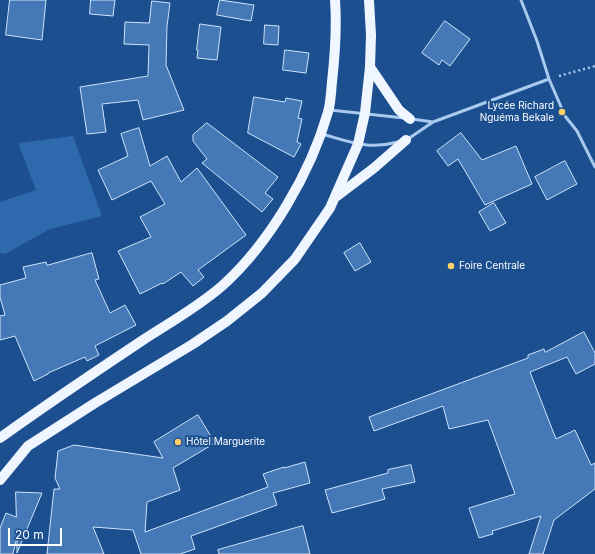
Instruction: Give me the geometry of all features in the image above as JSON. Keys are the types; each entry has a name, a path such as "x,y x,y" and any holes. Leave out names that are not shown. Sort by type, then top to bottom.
{"main road":[{"path":"0,438 89,376 190,311 222,286 252,256 288,204 303,174 320,134 328,110 334,56 335,0"},
{"path":"0,480 28,446 95,402 227,322 262,293 295,259 330,208 358,144 370,67 371,35 369,0"},
{"path":"370,67 399,110 410,119"},
{"path":"335,197 374,168 406,140"}],"lane":[{"path":"521,0 537,41 549,79 565,116 577,131 595,167"},
{"path":"320,134 358,144 374,146 387,145 406,140 433,122 549,79"},
{"path":"328,110 433,122"}],"path":[{"path":"549,79 595,66"}],"shaded area":[{"path":"73,136 102,216 50,229 5,254 0,253 0,202 36,190 18,143"}],"building":[{"path":"10,0 46,0 42,40 6,35"},
{"path":"91,0 115,0 113,16 90,14"},
{"path":"220,0 254,5 251,21 217,15"},
{"path":"152,1 170,3 167,26 166,65 184,110 143,120 138,100 102,104 106,132 87,134 80,87 148,76 149,45 124,44 125,22 149,23"},
{"path":"445,21 470,39 450,66 442,60 439,65 422,53"},
{"path":"200,24 221,27 217,60 197,58"},
{"path":"265,25 279,26 278,45 264,44"},
{"path":"285,50 309,53 306,73 283,70"},
{"path":"254,97 285,102 286,98 302,101 298,118 302,119 297,142 301,144 294,157 248,133"},
{"path":"207,123 278,177 265,193 273,199 262,212 202,163 207,159 193,141 193,135"},
{"path":"139,128 150,166 167,156 181,182 197,168 246,235 198,270 204,277 193,286 181,272 163,284 162,283 140,294 118,251 151,237 140,217 165,204 151,181 112,200 98,170 128,156 121,134"},
{"path":"461,133 482,160 516,146 532,184 485,205 458,159 448,166 437,151"},
{"path":"565,161 577,184 547,200 535,177"},
{"path":"494,203 506,223 490,231 479,212"},
{"path":"360,243 371,262 355,271 344,253"},
{"path":"92,253 99,279 95,280 110,313 125,305 136,325 95,346 99,355 87,361 85,357 48,373 34,381 15,336 0,340 0,316 5,315 0,297 0,285 26,278 23,267 46,262 47,265"},
{"path":"584,332 595,353 595,364 576,374 567,357 530,372 556,439 575,430 591,465 595,463 595,489 554,520 543,554 529,554 541,516 492,531 493,534 479,538 469,508 515,494 488,420 449,429 443,406 374,431 369,417 528,358 528,355 544,349 545,352"},
{"path":"198,415 215,443 173,468 180,490 147,502 145,532 268,487 263,474 284,467 305,462 310,483 273,493 277,505 191,536 195,549 180,554 141,554 133,530 93,527 104,554 47,554 54,489 60,489 55,478 58,451 74,445 163,458 154,442"},
{"path":"411,465 415,482 382,489 385,499 332,513 325,490 388,473 388,470"},
{"path":"16,492 42,493 17,553 17,536 13,554 0,554 0,528 6,513 16,517"},
{"path":"303,526 310,554 219,554 218,550"}],"place":[{"name":"Lycée Richard Nguéma Bekale","path":"562,112"},
{"name":"Foire Centrale","path":"451,266"},
{"name":"Hôtel Marguerite","path":"178,442"}]}
